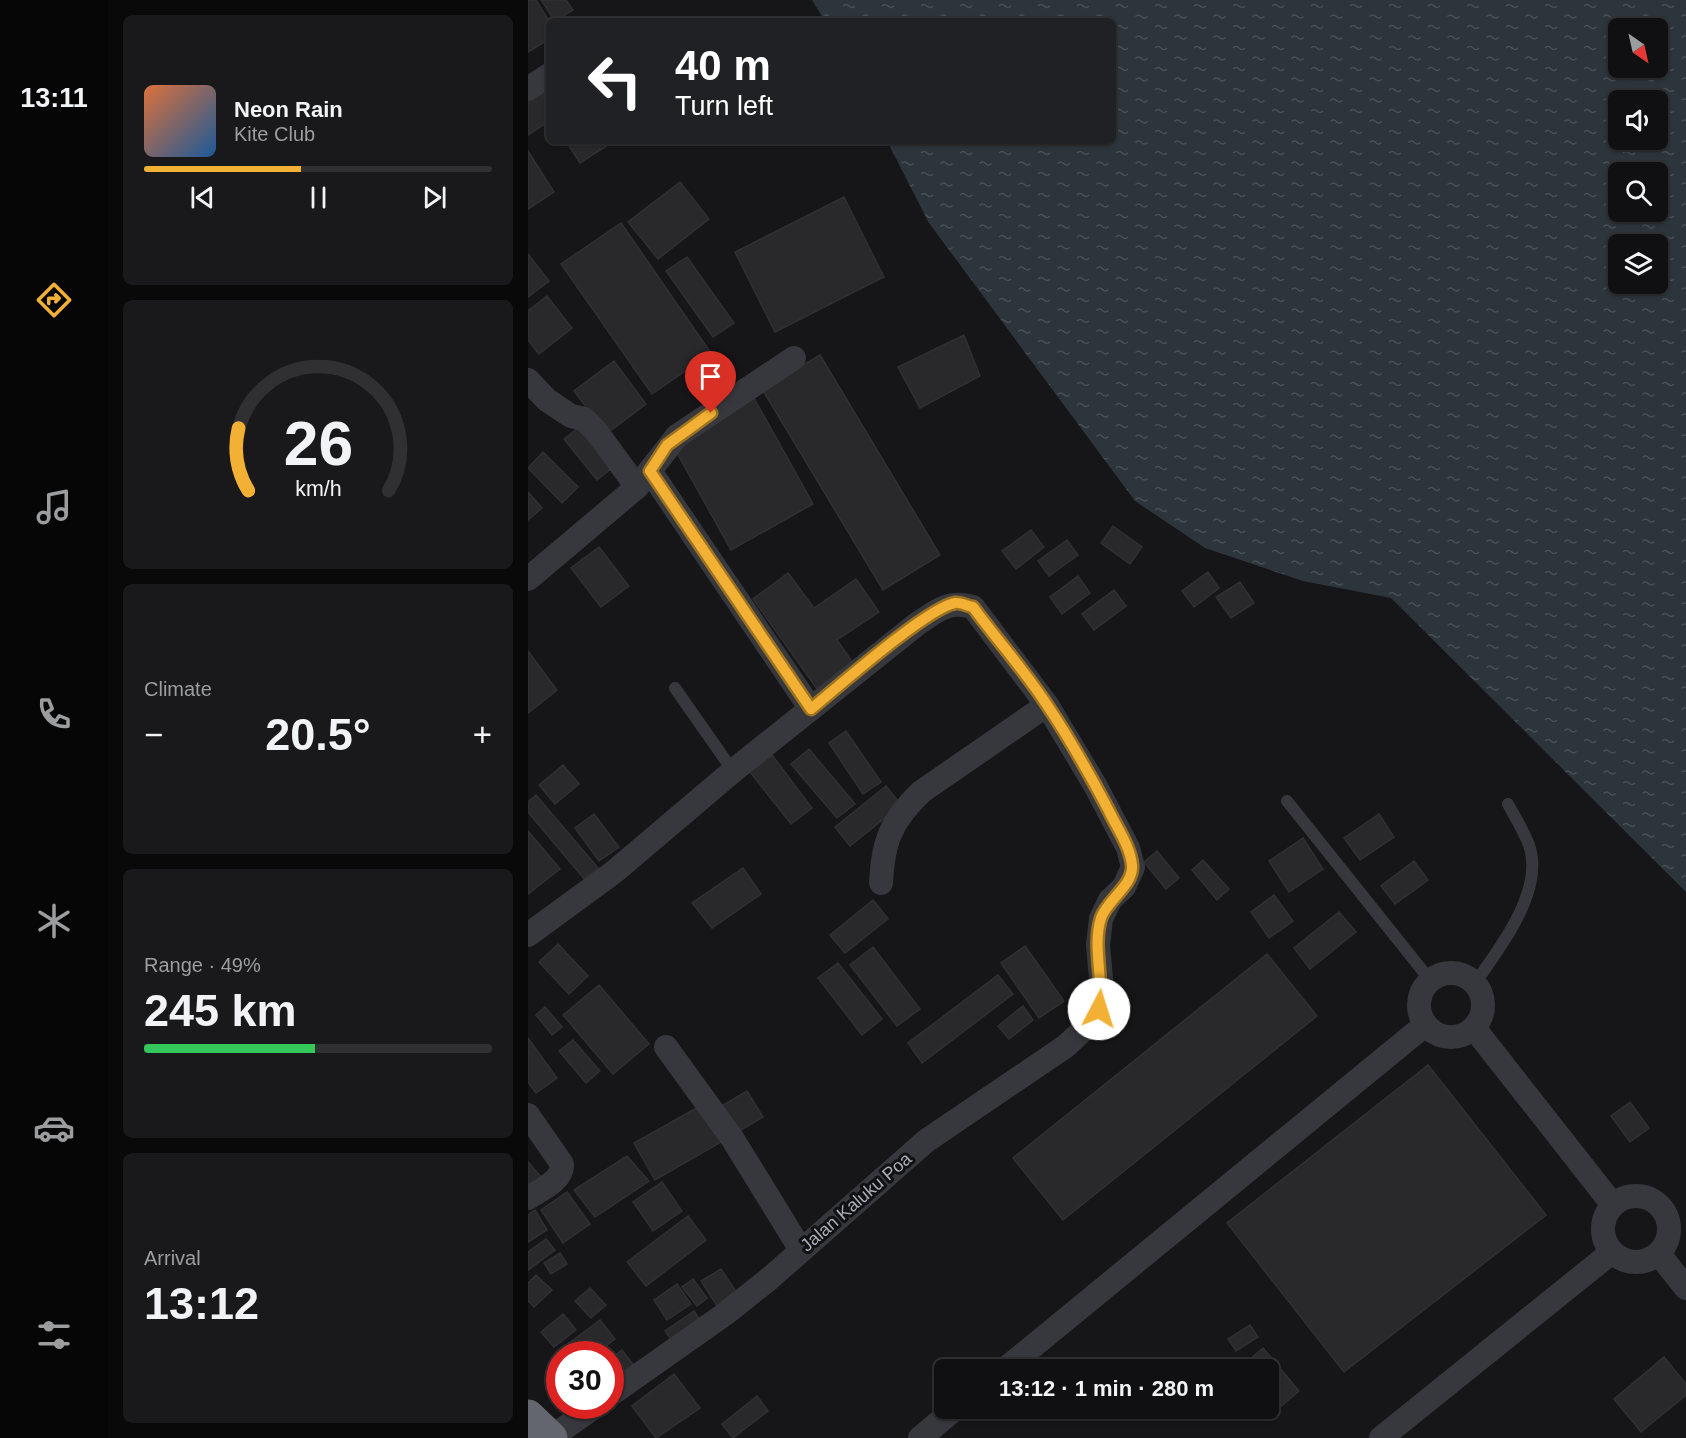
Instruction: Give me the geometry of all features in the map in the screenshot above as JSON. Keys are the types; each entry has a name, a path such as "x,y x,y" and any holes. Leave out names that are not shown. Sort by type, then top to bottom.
{"highway":[{"path":"528,1416 550,1438"}],"street":[{"path":"528,89 546,77"},
{"path":"532,568 643,479 667,445 677,436 794,358"},
{"path":"528,380 547,400 571,416 584,420 643,479 811,709"},
{"path":"528,935 614,872 733,771 917,624 938,610 956,602 973,607 1047,705 921,792 908,805 898,816 883,853 881,883"},
{"name":"Jalan Kaluku Poa","path":"624,1385 725,1314 926,1141 1066,1046 1083,1030 1099,1009 1102,990 1098,945 1101,919 1110,900 1124,887 1133,867 1128,848 1100,795 1047,705"},
{"path":"1453,973 1464,975 1475,983 1484,1006 1474,1028 1462,1035 1449,1037 1436,1033 1425,1025 1419,1014 1419,1002 1421,990 1430,980 1453,973"},
{"path":"1017,1359 1425,1025"},
{"path":"1474,1028 1613,1205"},
{"path":"666,1047 732,1138 801,1250"},
{"path":"528,1115 562,1164 562,1171 557,1178 528,1198"},
{"path":"1637,1195 1650,1198 1661,1206 1668,1217 1670,1230 1667,1243 1659,1254 1648,1261 1635,1263 1622,1260 1612,1252 1605,1241 1602,1228 1605,1215 1613,1205 1624,1198 1637,1195"},
{"path":"1381,1438 1612,1252"},
{"path":"1659,1254 1686,1287"},
{"path":"550,1438 577,1419"},
{"path":"920,1438 943,1419"}],"lane":[{"path":"675,688 733,771"},
{"path":"1287,801 1430,980"},
{"path":"1475,983 1500,948 1532,883 1530,847 1508,804"}],"water":[{"path":"812,0 1686,0 1686,892 1391,598 1303,581 1205,548 1135,501 929,223 889,144 1116,144 1116,18 823,18"}],"building":[{"path":"528,0 536,0 547,18 546,41 528,52"},
{"path":"541,0 566,0 573,10 560,18 553,18"},
{"path":"546,81 546,123 528,135 528,93"},
{"path":"568,144 608,144 608,145 580,163"},
{"path":"528,151 554,192 528,209"},
{"path":"680,182 709,219 658,259 628,222"},
{"path":"844,197 884,277 775,332 735,252"},
{"path":"621,223 711,353 652,394 561,264"},
{"path":"528,254 549,281 528,297"},
{"path":"687,257 734,323 713,337 666,271"},
{"path":"547,296 572,328 539,354 528,340 528,311"},
{"path":"964,335 980,376 920,408 898,367"},
{"path":"820,355 940,555 883,590 762,389"},
{"path":"614,361 646,404 606,434 574,391"},
{"path":"754,398 813,504 731,550 672,444"},
{"path":"578,428 611,469 597,480 564,439"},
{"path":"543,452 578,487 562,503 528,468"},
{"path":"528,492 542,508 528,520"},
{"path":"1113,526 1142,547 1130,564 1101,543"},
{"path":"1031,530 1044,547 1016,569 1002,551"},
{"path":"1067,540 1078,555 1049,576 1038,561"},
{"path":"599,547 629,586 601,607 571,568"},
{"path":"1208,572 1219,588 1194,607 1182,591"},
{"path":"788,573 814,608 856,579 879,612 837,640 853,663 817,689 753,599"},
{"path":"1078,576 1090,593 1062,614 1050,597"},
{"path":"1240,582 1254,603 1231,618 1216,597"},
{"path":"1114,590 1126,606 1094,630 1082,614"},
{"path":"528,651 557,690 528,713"},
{"path":"846,731 881,782 863,794 829,743"},
{"path":"809,749 855,804 837,818 791,764"},
{"path":"772,755 812,808 791,824 750,772"},
{"path":"563,765 579,784 555,804 539,785"},
{"path":"886,786 901,805 850,846 835,827"},
{"path":"536,795 598,868 585,880 528,812 528,802"},
{"path":"594,814 619,847 599,861 575,828"},
{"path":"1379,814 1394,837 1360,860 1344,838"},
{"path":"528,831 560,869 528,894"},
{"path":"1303,838 1323,869 1289,892 1269,861"},
{"path":"1157,851 1179,878 1166,889 1144,862"},
{"path":"1203,860 1229,889 1217,900 1192,870"},
{"path":"1414,861 1428,880 1395,904 1381,886"},
{"path":"743,868 761,894 712,928 692,903"},
{"path":"1274,895 1293,921 1269,938 1251,912"},
{"path":"873,900 888,919 845,953 830,935"},
{"path":"1339,912 1356,932 1310,969 1294,948"},
{"path":"558,944 588,976 569,994 539,962"},
{"path":"1025,946 1064,1001 1039,1018 1001,963"},
{"path":"873,947 920,1009 897,1026 850,965"},
{"path":"1267,954 1317,1016 1063,1220 1013,1158"},
{"path":"838,963 882,1019 862,1035 818,978"},
{"path":"998,975 1013,994 922,1063 908,1043"},
{"path":"599,985 649,1044 613,1074 563,1015"},
{"path":"1023,1006 1033,1020 1009,1039 998,1026"},
{"path":"545,1007 562,1027 552,1035 536,1015"},
{"path":"528,1038 557,1078 536,1093 528,1082"},
{"path":"573,1040 600,1071 586,1083 559,1051"},
{"path":"1428,1065 1546,1215 1344,1372 1227,1223"},
{"path":"747,1091 763,1117 736,1133 720,1107"},
{"path":"1630,1102 1649,1128 1630,1142 1611,1116"},
{"path":"700,1106 721,1142 655,1180 634,1143"},
{"path":"627,1156 649,1181 595,1217 574,1190"},
{"path":"528,1162 541,1177 528,1188"},
{"path":"662,1182 682,1211 653,1231 633,1202"},
{"path":"567,1192 590,1224 563,1243 541,1210"},
{"path":"535,1210 547,1230 528,1242 528,1215"},
{"path":"688,1216 706,1240 646,1286 627,1262"},
{"path":"546,1239 555,1250 528,1270 528,1252"},
{"path":"560,1253 567,1264 551,1274 544,1263"},
{"path":"721,1269 737,1293 717,1306 701,1281"},
{"path":"536,1275 552,1290 534,1307 528,1301 528,1283"},
{"path":"693,1279 707,1298 697,1306 682,1287"},
{"path":"677,1284 691,1304 667,1320 654,1300"},
{"path":"590,1288 606,1305 591,1318 575,1301"},
{"path":"694,1311 704,1327 676,1346 665,1331"},
{"path":"563,1314 576,1330 562,1341 549,1341 541,1332"},
{"path":"600,1320 615,1339 612,1341 572,1341"},
{"path":"1250,1325 1258,1337 1236,1351 1228,1339"},
{"path":"1263,1348 1272,1359 1250,1359"},
{"path":"624,1353 638,1371 624,1382"},
{"path":"1664,1357 1686,1384 1686,1395 1641,1432 1614,1399"},
{"path":"1279,1367 1299,1391 1279,1408"},
{"path":"674,1374 700,1408 656,1438 632,1406"},
{"path":"757,1396 768,1411 733,1438 722,1424"}],"route":[{"path":"711,413 667,445 650,471 811,709 917,624 938,610 956,602 973,607 1047,705 1095,785 1128,848 1133,867 1124,887 1110,900 1101,919 1098,945 1102,990 1099,1009"}]}
